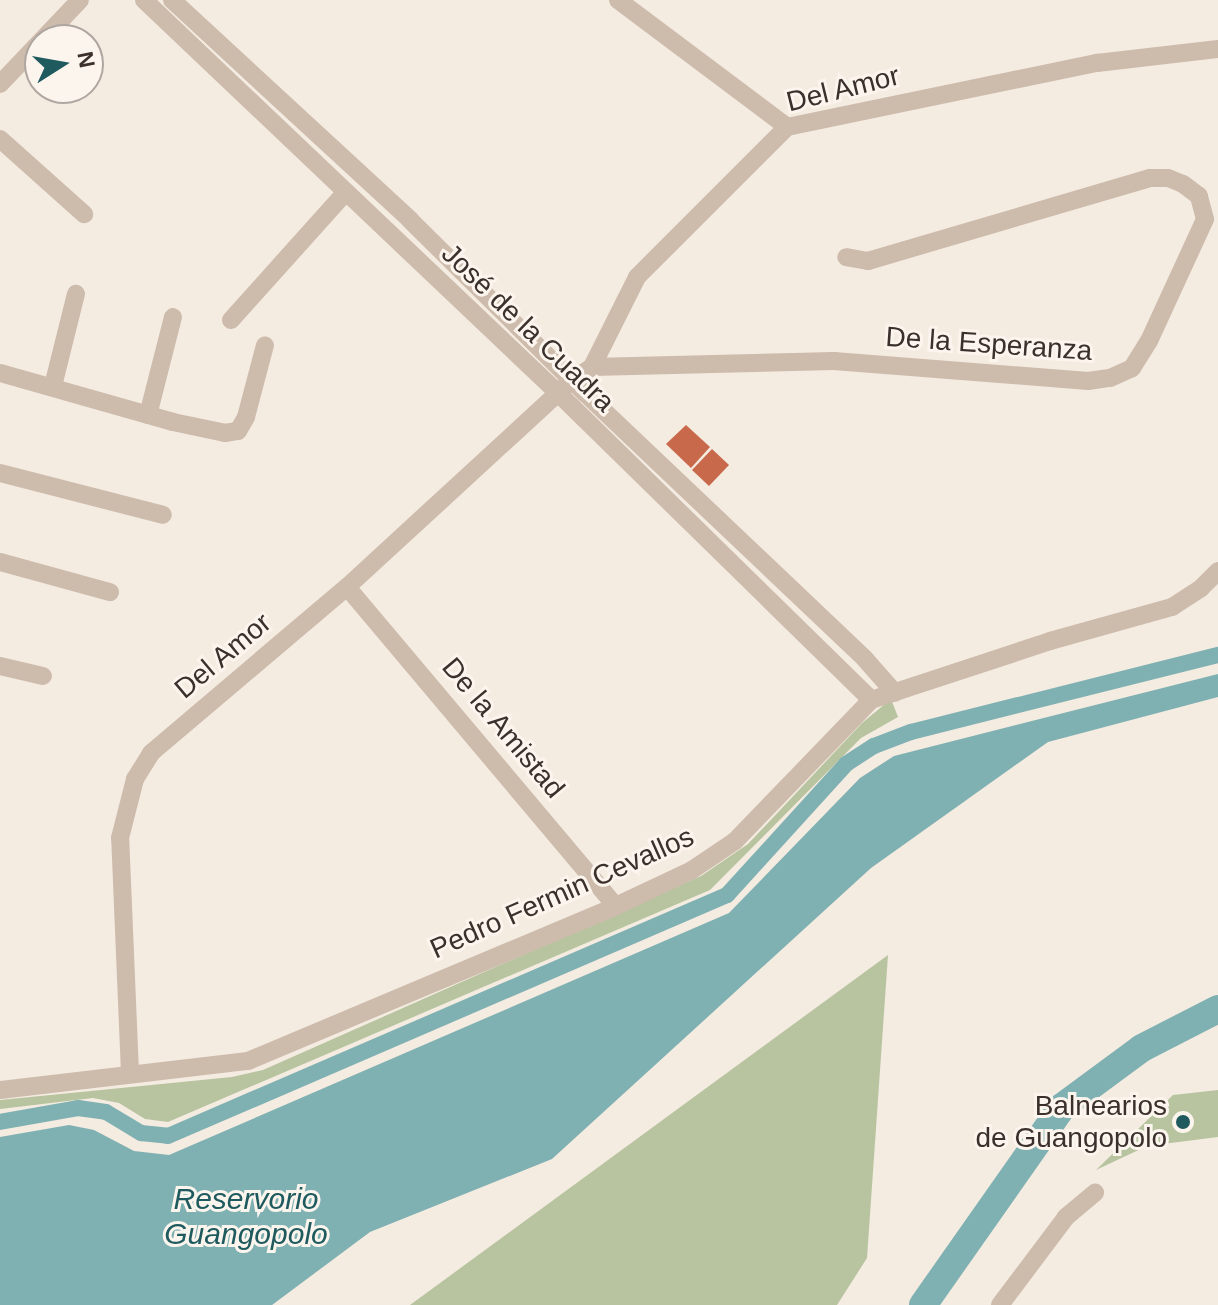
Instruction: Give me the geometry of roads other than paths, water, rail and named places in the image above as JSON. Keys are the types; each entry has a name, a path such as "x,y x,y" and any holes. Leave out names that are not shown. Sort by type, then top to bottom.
{"street":[{"path":"57,24 80,0"},
{"name":"José de la Cuadra","path":"144,0 410,220 572,380 865,659 895,693"},
{"name":"José de la Cuadra","path":"172,0 345,193 559,394 871,700"},
{"path":"618,0 787,127"},
{"name":"Del Amor","path":"592,367 637,277 787,127 1097,63 1218,49"},
{"path":"0,84 24,59"},
{"path":"0,139 84,214"},
{"name":"De la Esperanza","path":"592,367 834,361 1088,381 1110,378 1132,368 1149,341 1205,219 1199,196 1168,178 1150,178 868,261 846,257"},
{"path":"231,320 345,193"},
{"path":"394,238 410,220"},
{"path":"53,386 76,294"},
{"path":"148,415 173,317"},
{"path":"0,373 148,415 225,433 238,431 246,417 265,345"},
{"path":"572,380 592,367"},
{"name":"Del Amor","path":"130,1073 118,865 120,838 135,779 151,753 347,587 572,380"},
{"path":"0,473 163,515"},
{"path":"712,545 728,528"},
{"path":"0,562 110,592"},
{"name":"Pedro Fermin Cevallos","path":"0,1090 248,1061 616,906 692,870 735,841 871,700 1050,641 1172,607 1218,571"},
{"name":"De la Amistad","path":"347,587 616,906"},
{"path":"0,666 43,676"},
{"path":"1000,1305 1066,1217 1095,1193"}],"water":[{"name":"Reservorio Guangopolo","path":"1218,674 1218,697 1048,742 871,868 552,1159 370,1232 272,1305 0,1305 0,1137 69,1125 94,1130 134,1151 169,1155 729,913 860,778 894,756"}],"waterway":[{"path":"0,1122 78,1108 106,1112 141,1133 168,1136 727,895 846,764 874,746 911,732 1218,655"},
{"path":"923,1305 1062,1107 1142,1048 1218,1009"}],"place":[{"name":"Balnearios de Guangopolo","path":"1183,1122"}]}
